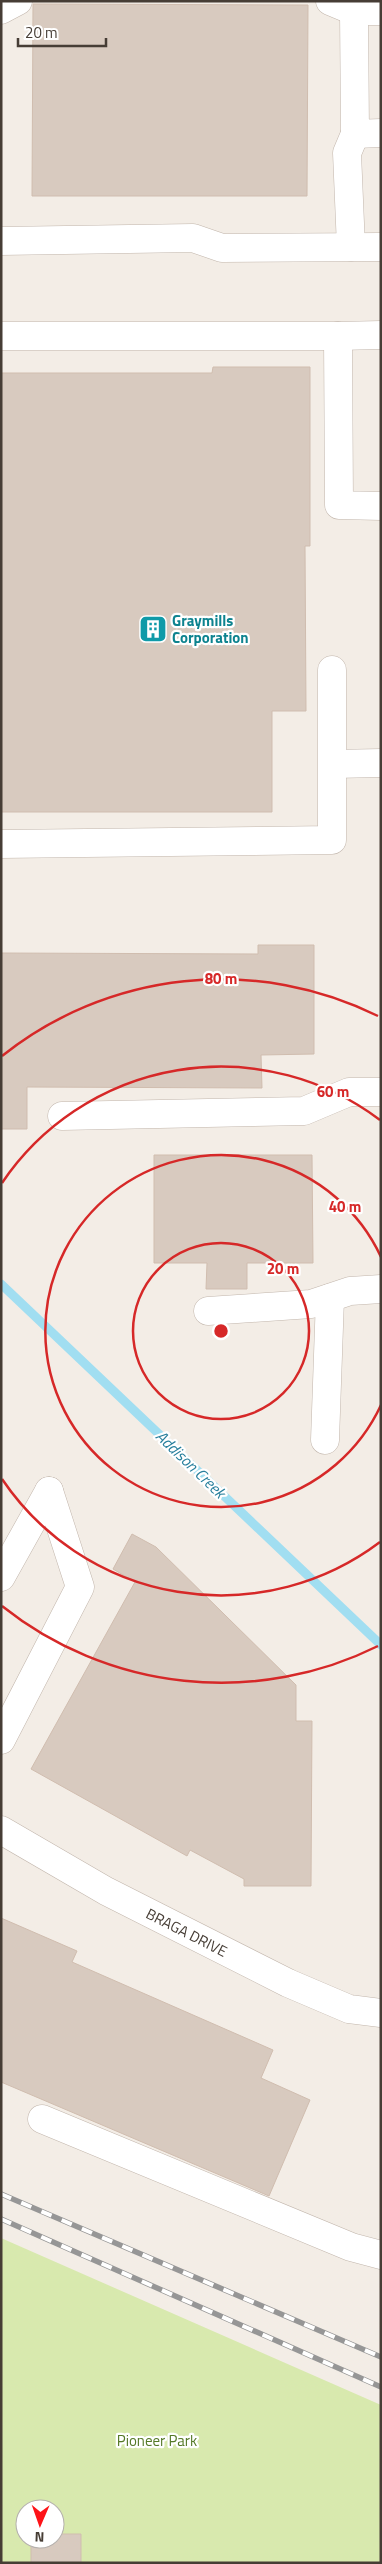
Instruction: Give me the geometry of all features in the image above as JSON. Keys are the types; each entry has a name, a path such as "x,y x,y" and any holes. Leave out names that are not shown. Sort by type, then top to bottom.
{"street":[{"path":"1,10 18,1"},
{"path":"351,247 347,153 368,134 342,6 381,11"},
{"path":"1,241 193,238 222,248 381,247"},
{"path":"1,336 381,335"},
{"path":"338,336 339,505 381,506"},
{"path":"1,844 332,840 332,670"},
{"path":"333,764 381,763"},
{"path":"62,1116 304,1111 349,1092 381,1092"},
{"path":"208,1311 311,1304 350,1291 381,1289"},
{"path":"325,1440 330,1298"},
{"path":"1,1577 49,1491 80,1587 1,1740"},
{"name":"BRAGA DRIVE","path":"1,1830 106,1891 288,1983 349,2009 381,2013"},
{"path":"42,2119 351,2247 381,2255"}],"green space":[{"name":"Pioneer Park","path":"1,2238 381,2405 381,2563 1,2563"}],"building":[{"path":"33,4 308,5 307,196 32,196"},
{"name":"Graymills Corporation","path":"213,367 310,367 310,546 305,546 306,711 272,711 272,812 1,812 1,373 212,373"},
{"path":"258,945 314,945 314,1054 261,1055 262,1088 27,1087 27,1129 1,1129 1,953 258,954"},
{"path":"154,1155 312,1155 313,1263 247,1263 247,1289 206,1289 207,1263 154,1263"},
{"path":"132,1534 156,1547 296,1685 296,1721 312,1721 311,1886 244,1886 244,1879 190,1850 187,1856 31,1769 135,1582 113,1569"},
{"path":"1,1918 77,1951 72,1962 273,2050 261,2078 310,2100 269,2196 1,2082"},
{"path":"65,2534 81,2534 81,2563 31,2563 31,2549 65,2549"}],"waterway":[{"name":"Addison Creek","path":"1,1284 381,1645"}],"railway":[{"path":"1,2194 381,2357"},
{"path":"1,2219 381,2387"}],"place":[{"name":"Graymills Corporation","path":"153,629"}]}
